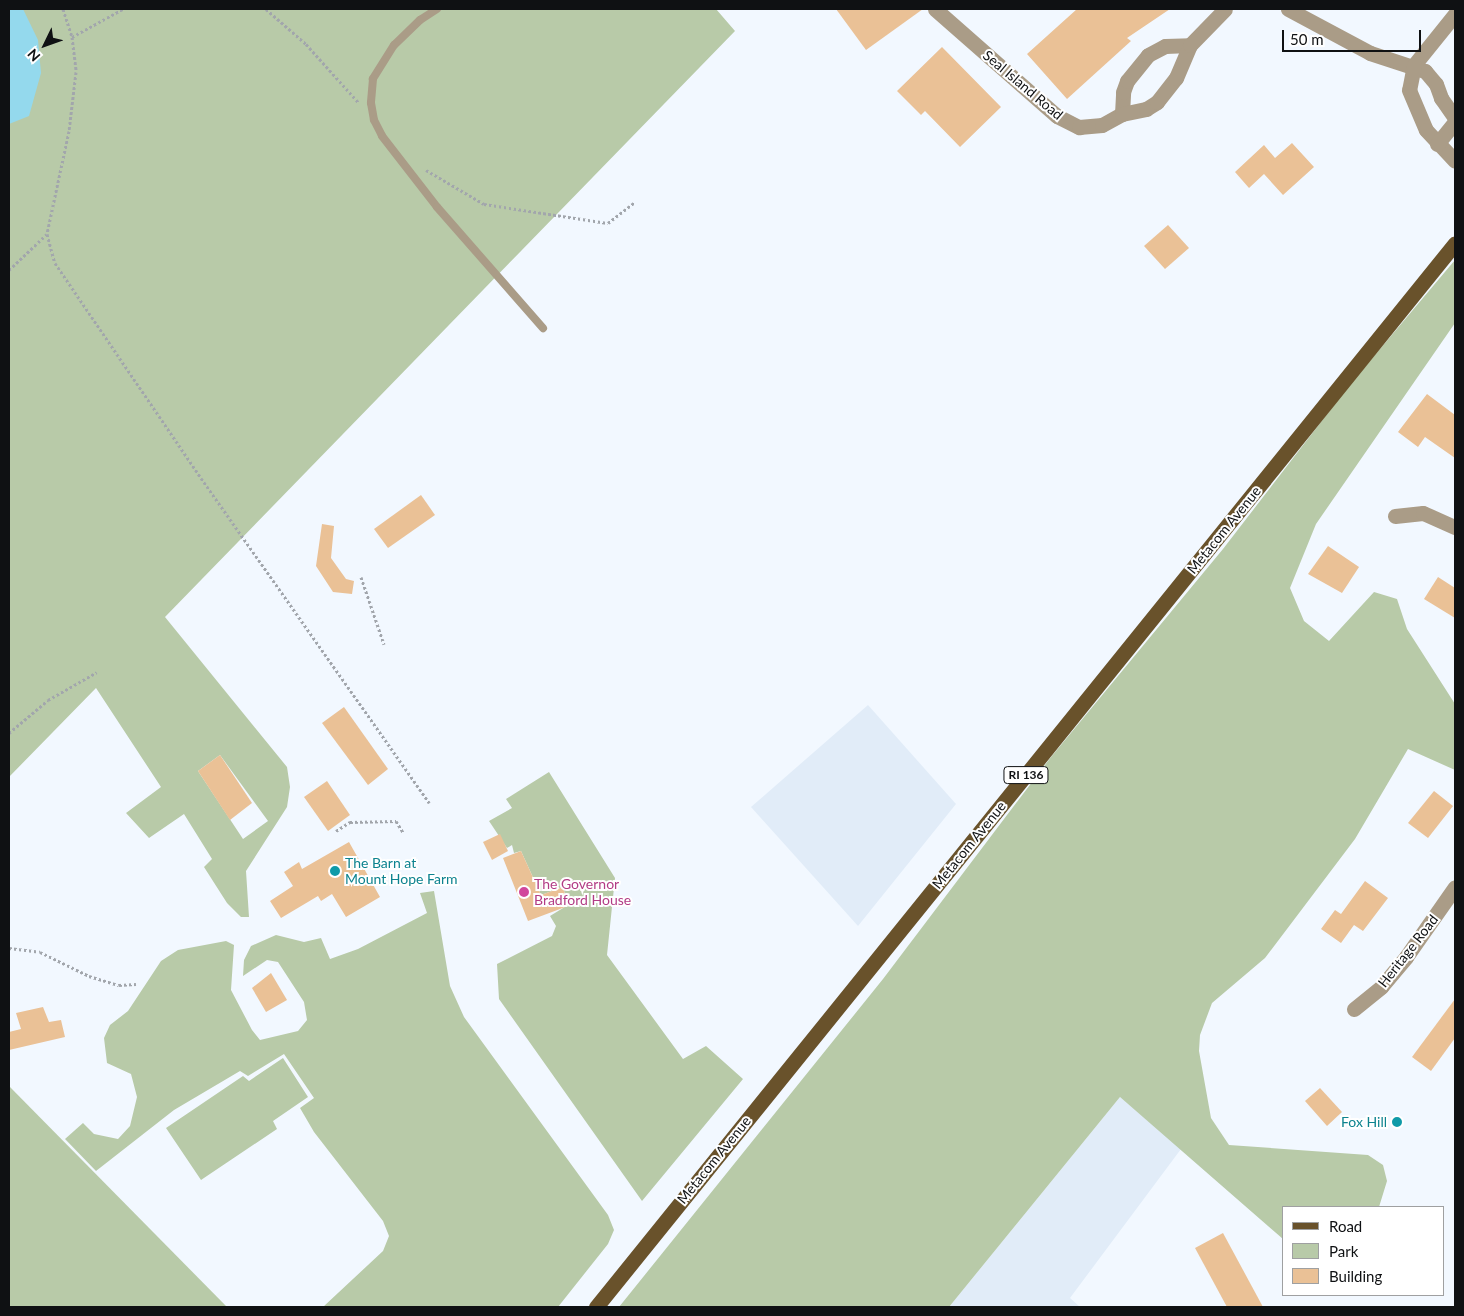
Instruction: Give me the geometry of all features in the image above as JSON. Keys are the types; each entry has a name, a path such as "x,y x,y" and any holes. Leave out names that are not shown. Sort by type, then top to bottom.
{"main road":[{"name":"Metacom Avenue","path":"596,1307 1455,243"}],"street":[{"name":"Seal Island Road","path":"935,9 1069,124 1091,128 1122,114 1146,110 1157,102 1176,78 1190,45 1225,9"},
{"path":"1288,9 1370,53 1414,65 1431,76 1441,98 1455,118"},
{"path":"1455,14 1414,65 1410,97 1422,122 1438,144 1455,161"},
{"path":"1122,114 1122,92 1137,66 1165,46 1190,45"},
{"path":"1438,144 1455,122"},
{"path":"1395,516 1423,513 1455,527"},
{"name":"Heritage Road","path":"1354,1009 1381,987 1406,957 1455,887"}],"lane":[{"path":"437,9 420,20 394,45 373,79 371,103 374,120 382,136 437,207 543,328"}],"path":[{"path":"63,9 72,37 75,94 47,234 55,263 90,317 429,803"},
{"path":"72,37 123,9"},
{"path":"266,9 306,44 374,120"},
{"path":"421,165 484,204 608,223 635,202"},
{"path":"9,270 47,234"},
{"path":"361,577 384,644"},
{"path":"9,733 48,700 97,672"},
{"path":"336,831 350,822 396,821 403,832"},
{"path":"9,948 40,952 89,976 119,985 136,984"}],"shaded area":[{"path":"868,705 956,804 858,926 751,807"},
{"path":"1120,1097 1181,1149 1070,1298 1080,1307 949,1307"}],"green space":[{"path":"9,9 716,9 735,31 165,617 287,767 290,787 287,807 246,871 249,917 241,917 227,903 204,867 212,859 184,814 149,838 126,813 161,787 96,688 9,777","holes":["220,755 268,821 243,839 198,771"]},
{"path":"1455,260 1455,323 1316,524 1290,588 1304,621 1329,641 1374,592 1397,599 1407,629 1455,704 1455,770 1408,749 1355,839 1265,958 1212,1003 1200,1035 1199,1051 1211,1118 1229,1145 1368,1155 1383,1165 1387,1181 1379,1206 1282,1206 1282,1238 1120,1097 949,1307 619,1307 883,979 1051,757 1223,549 1348,387"},
{"path":"549,772 615,878 607,955 683,1059 706,1046 743,1079 642,1201 499,999 497,964 552,936 556,926 550,916 568,905 563,887 541,895 521,851 514,853 512,845 507,848 489,821 512,808 506,799"},
{"path":"434,891 450,986 464,1017 608,1215 614,1230 608,1244 558,1307 323,1307 383,1251 389,1236 383,1221 314,1132 300,1108 314,1098 284,1054 248,1076 240,1071 174,1110 96,1171 65,1139 83,1123 94,1134 118,1139 130,1126 137,1097 131,1074 107,1063 104,1038 110,1025 128,1011 161,961 178,950 226,941 234,945 231,990 252,1030 260,1040 298,1031 307,1020 304,1002 278,962 267,960 243,976 244,960 251,946 276,935 304,942 321,938 330,959 358,949 427,913 420,893"},
{"path":"283,1058 308,1097 273,1121 277,1129 201,1180 166,1128 243,1076 249,1081"},
{"path":"9,1086 227,1307 9,1307"}],"water":[{"path":"9,9 23,9 38,40 41,73 29,116 9,124"}],"building":[{"path":"836,9 923,9 866,50"},
{"path":"1077,9 1170,9 1127,38 1131,41 1067,99 1027,54"},
{"path":"942,47 1001,107 960,147 925,111 921,115 897,91"},
{"path":"1292,143 1314,167 1283,195 1264,174 1249,188 1235,172 1264,145 1275,158"},
{"path":"1168,225 1189,248 1165,269 1144,246"},
{"path":"1427,394 1455,415 1455,458 1425,437 1418,447 1398,432"},
{"path":"421,495 435,515 388,548 374,529"},
{"path":"322,524 334,526 331,558 346,579 354,581 352,594 333,592 316,566"},
{"path":"1328,546 1359,567 1342,593 1308,574"},
{"path":"1438,577 1455,588 1455,618 1424,599"},
{"path":"344,707 388,769 368,785 322,723"},
{"path":"220,755 252,803 230,820 198,771"},
{"path":"327,781 350,815 328,831 304,797"},
{"path":"1434,791 1453,806 1428,838 1408,823"},
{"path":"500,834 508,851 492,860 483,842"},
{"path":"349,842 380,897 346,917 332,894 321,901 318,896 281,918 270,901 293,886 284,872 299,862 302,869"},
{"path":"521,851 541,895 563,887 568,906 528,921 503,858"},
{"path":"1365,881 1388,898 1363,931 1354,925 1341,943 1321,929 1335,910 1341,914"},
{"path":"271,973 287,1000 266,1012 252,988"},
{"path":"1455,999 1455,1038 1431,1071 1412,1057"},
{"path":"43,1007 49,1022 61,1020 65,1037 9,1050 9,1032 21,1029 16,1013"},
{"path":"1320,1088 1342,1112 1327,1126 1305,1101"},
{"path":"1223,1233 1263,1307 1227,1307 1195,1248"}],"place":[{"name":"The Barn at Mount Hope Farm","path":"335,871"},
{"name":"The Governor Bradford House","path":"524,892"},
{"name":"Fox Hill","path":"1397,1122"}]}
